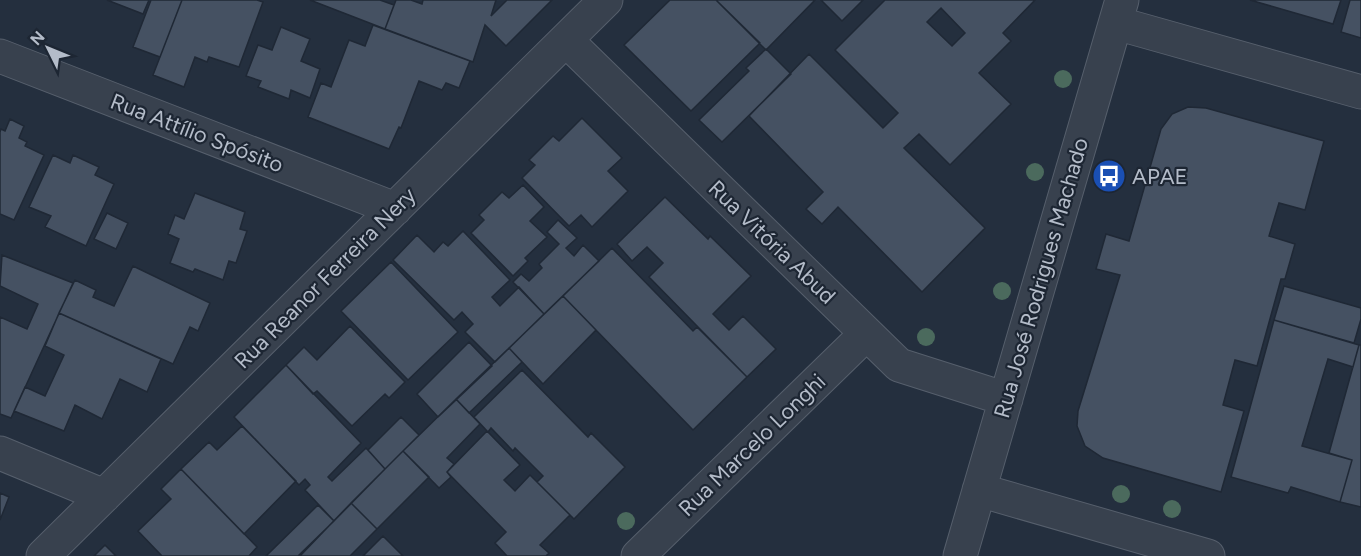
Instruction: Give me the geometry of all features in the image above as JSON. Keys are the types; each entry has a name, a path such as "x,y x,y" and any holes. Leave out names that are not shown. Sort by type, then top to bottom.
{"street":[{"name":"Rua Reanor Ferreira Nery","path":"43,556 606,0"},
{"path":"1119,11 1361,92"},
{"name":"Rua José Rodrigues Machado","path":"960,556 1119,11"},
{"name":"Rua Vitória Abud","path":"566,40 899,366 1006,399"},
{"name":"Rua Attílio Spósito","path":"0,56 395,209"},
{"name":"Rua Marcelo Longhi","path":"638,556 866,334"},
{"path":"0,453 104,496"},
{"path":"979,490 1208,556"}],"building":[{"path":"107,0 149,0 143,14"},
{"path":"151,0 182,0 160,57 133,47"},
{"path":"182,0 257,0 263,2 239,67 209,57 207,62 195,57 184,87 153,75"},
{"path":"310,0 380,0 394,5 385,29"},
{"path":"396,0 411,0 422,4 423,0 496,0 491,16 507,0 552,0 506,46 485,25 473,62 385,29"},
{"path":"670,0 716,0 760,43 691,111 624,45"},
{"path":"716,0 815,0 766,50"},
{"path":"821,0 863,0 842,21"},
{"path":"885,0 1035,0 1003,33 1011,41 979,73 1011,104 950,165 919,134 904,148 985,228 922,292 838,207 822,224 806,209 823,192 749,116 809,54 883,128 898,113 835,50","holes":["941,8 965,33 952,46 927,22"]},
{"path":"1250,0 1341,0 1333,24"},
{"path":"1350,0 1361,0 1361,38 1341,32"},
{"path":"373,25 470,61 459,88 446,83 442,90 419,81 401,128 399,127 389,149 308,117 321,83 331,87 349,40 365,46"},
{"path":"281,27 310,39 301,61 320,69 310,98 291,90 289,99 258,87 261,81 246,76 258,45 272,50"},
{"path":"766,49 791,74 722,142 699,120 749,71 746,68"},
{"path":"1188,107 1206,108 1324,141 1305,210 1279,203 1269,236 1295,244 1285,279 1281,279 1257,366 1235,360 1223,405 1244,411 1221,492 1103,458 1085,446 1077,426 1078,411 1120,275 1096,269 1106,234 1129,241 1161,129 1172,114"},
{"path":"582,118 622,158 608,171 628,191 592,227 581,215 569,226 522,178 535,165 529,160 553,136 559,141"},
{"path":"10,119 24,126 19,138 27,142 25,146 44,155 14,220 0,214 0,132 1,129 5,131"},
{"path":"53,155 70,163 73,155 99,167 95,175 114,184 86,246 45,227 51,216 29,207"},
{"path":"523,185 544,207 530,221 547,237 525,258 528,261 513,276 471,233 484,220 479,215 502,192 509,198"},
{"path":"195,193 245,212 240,229 247,231 236,263 229,261 223,280 195,269 193,272 170,263 179,239 168,234 175,215 184,219"},
{"path":"665,197 708,239 710,236 751,276 713,314 729,330 743,316 776,349 747,377 649,277 663,263 647,247 632,261 617,244"},
{"path":"107,213 128,223 116,249 94,239"},
{"path":"558,220 577,238 566,248 574,256 583,245 599,261 544,314 513,282 521,274 529,281 542,268 539,264 559,244 547,232"},
{"path":"463,231 510,280 492,297 500,306 519,287 544,314 495,362 465,332 473,324 462,312 454,320 393,260 417,235 434,252 443,242 448,246"},
{"path":"612,248 693,331 697,327 747,377 693,430 563,296"},
{"path":"2,255 73,283 11,418 0,414 0,317 27,329 38,304 0,286"},
{"path":"391,262 458,332 408,380 341,311"},
{"path":"133,266 210,303 198,331 190,327 173,364 59,313 75,280 96,290 93,297 114,306"},
{"path":"1284,286 1361,308 1361,319 1354,343 1274,320"},
{"path":"563,296 596,330 543,384 509,348"},
{"path":"59,313 161,359 147,392 120,379 102,419 75,405 64,431 14,411 25,387 45,396 64,355 45,346"},
{"path":"1274,320 1359,345 1353,367 1328,359 1302,446 1352,460 1340,502 1291,487 1288,493 1231,477"},
{"path":"350,326 405,382 389,398 385,394 352,426 317,391 313,394 286,365 304,347 317,360"},
{"path":"469,342 492,366 438,417 417,394"},
{"path":"1359,345 1361,345 1361,507 1340,502 1352,460 1329,453"},
{"path":"509,348 522,362 469,413 456,399"},
{"path":"286,365 361,443 328,477 332,481 366,448 385,469 334,521 305,490 310,485 305,479 299,485 234,417"},
{"path":"522,370 588,437 591,433 625,467 574,519 537,482 543,476 515,448 513,451 491,428 488,432 474,417"},
{"path":"456,399 480,424 447,458 454,464 447,472 451,477 439,488 403,451"},
{"path":"401,417 419,435 385,469 368,450"},
{"path":"242,426 296,481 244,534 181,469 209,442 217,450"},
{"path":"487,431 520,465 504,480 515,491 530,475 570,515 540,545 549,553 546,556 507,556 495,543 506,532 447,472"},
{"path":"403,451 429,477 377,529 351,503"},
{"path":"181,469 257,547 249,556 162,556 138,531 171,499 161,489"},
{"path":"0,493 9,497 0,520"},
{"path":"351,503 377,529 350,556 300,556"},
{"path":"318,505 334,521 298,556 266,556"},
{"path":"383,536 403,556 363,556"},
{"path":"105,545 116,556 94,556"}],"place":[{"name":"APAE","path":"1109,176"}]}
